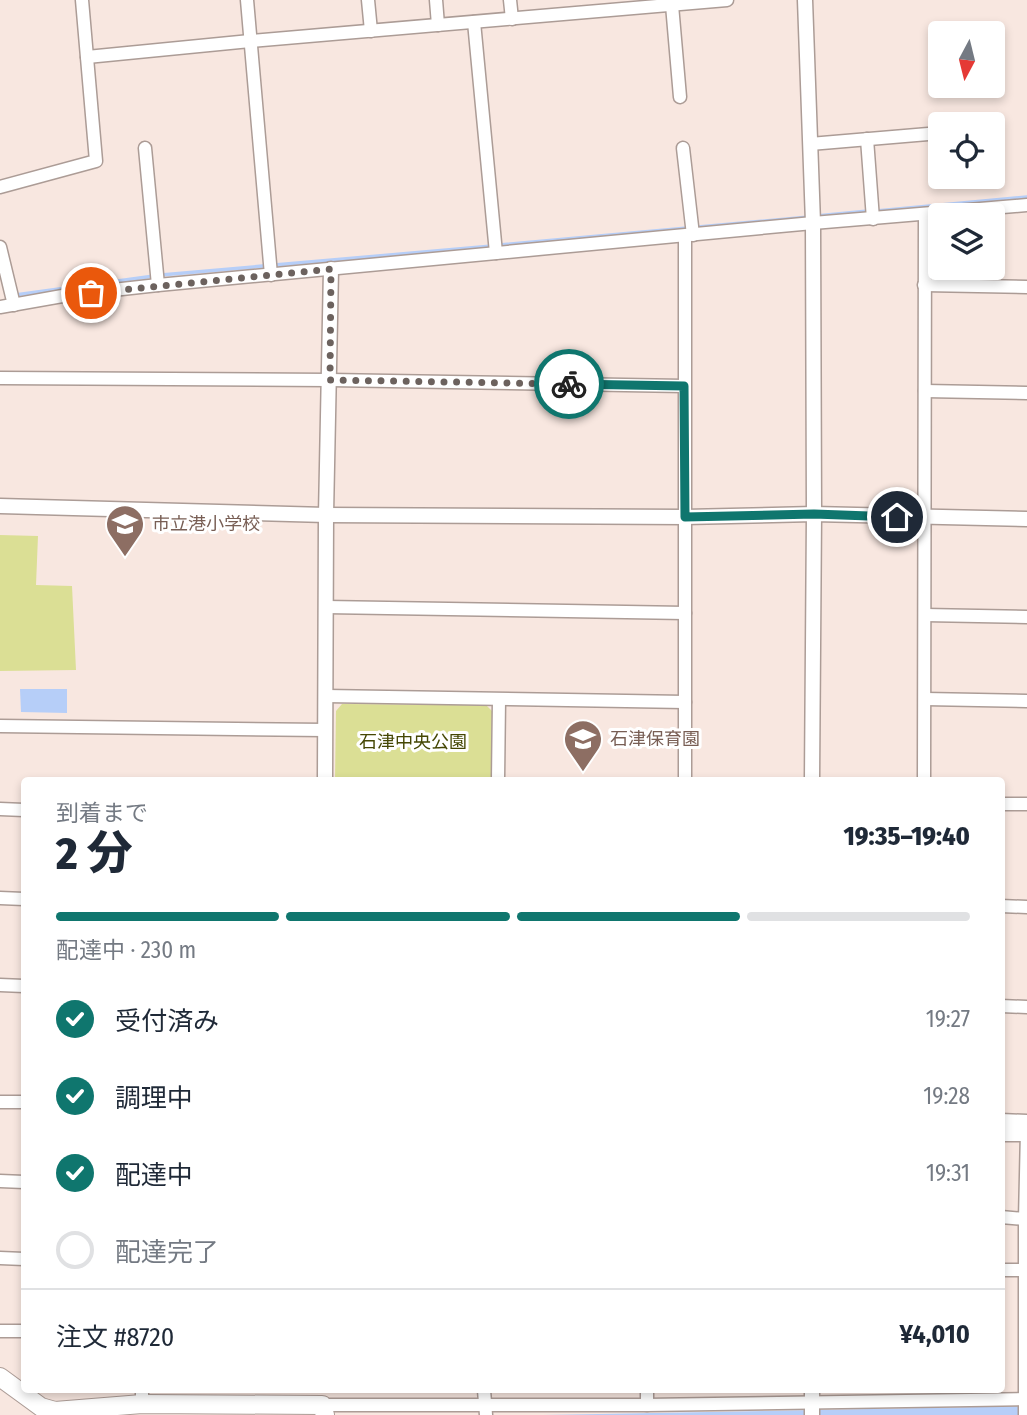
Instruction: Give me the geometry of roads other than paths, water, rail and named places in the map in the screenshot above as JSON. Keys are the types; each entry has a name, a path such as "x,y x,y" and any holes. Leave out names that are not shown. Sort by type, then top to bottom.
{"main road":[{"path":"0,1377 21,1392"},
{"path":"22,1393 53,1413 142,1397 174,1409 323,1405"}],"street":[{"path":"0,187 96,161 82,0"},
{"path":"247,0 271,275"},
{"path":"368,0 371,31"},
{"path":"436,0 438,25"},
{"path":"510,0 512,19"},
{"path":"87,57 666,3 727,0"},
{"path":"804,0 813,223 812,777"},
{"path":"666,3 680,97"},
{"path":"474,22 496,253"},
{"path":"810,144 928,134"},
{"path":"867,139 873,219"},
{"path":"145,148 158,285"},
{"path":"683,148 689,236 684,386 685,777"},
{"path":"0,307 12,298 68,295 1027,205"},
{"path":"924,777 925,214"},
{"path":"0,247 12,298"},
{"path":"325,777 331,269"},
{"path":"924,285 1027,287"},
{"path":"0,378 684,386"},
{"path":"925,391 1027,393"},
{"path":"0,506 327,514 685,517 814,514 1027,519"},
{"path":"326,607 685,612"},
{"path":"925,615 1027,617"},
{"path":"326,696 685,702"},
{"path":"925,699 1027,701"},
{"path":"498,777 499,700"},
{"path":"0,726 326,730"},
{"path":"1005,804 1027,804"},
{"path":"0,809 21,810"},
{"path":"0,898 21,898"},
{"path":"1005,906 1027,907"},
{"path":"0,985 21,986"},
{"path":"1005,1006 1027,1007"},
{"path":"0,1101 21,1102"},
{"path":"1005,1121 1027,1122"},
{"path":"1005,1134 1027,1133 1025,1415"},
{"path":"0,1181 21,1182"},
{"path":"1005,1217 1025,1219"},
{"path":"0,1258 21,1259"},
{"path":"1005,1270 1026,1270"},
{"path":"0,1331 21,1331"},
{"path":"647,1393 647,1405"},
{"path":"323,1405 485,1410 1026,1399"}],"water":[{"path":"20,689 67,689 67,713 21,712"},
{"path":"1027,1406 1027,1415 543,1415"}],"waterway":[{"path":"876,211 1027,197"},
{"path":"816,216 868,211"},
{"path":"499,245 809,217"},
{"path":"161,275 492,246"},
{"path":"15,295 154,276"}],"place":[{"name":"市立港小学校","path":"125,558"},
{"name":"石津保育園","path":"583,773"}],"park label":[{"name":"石津中央公園","path":"413,742"}]}
